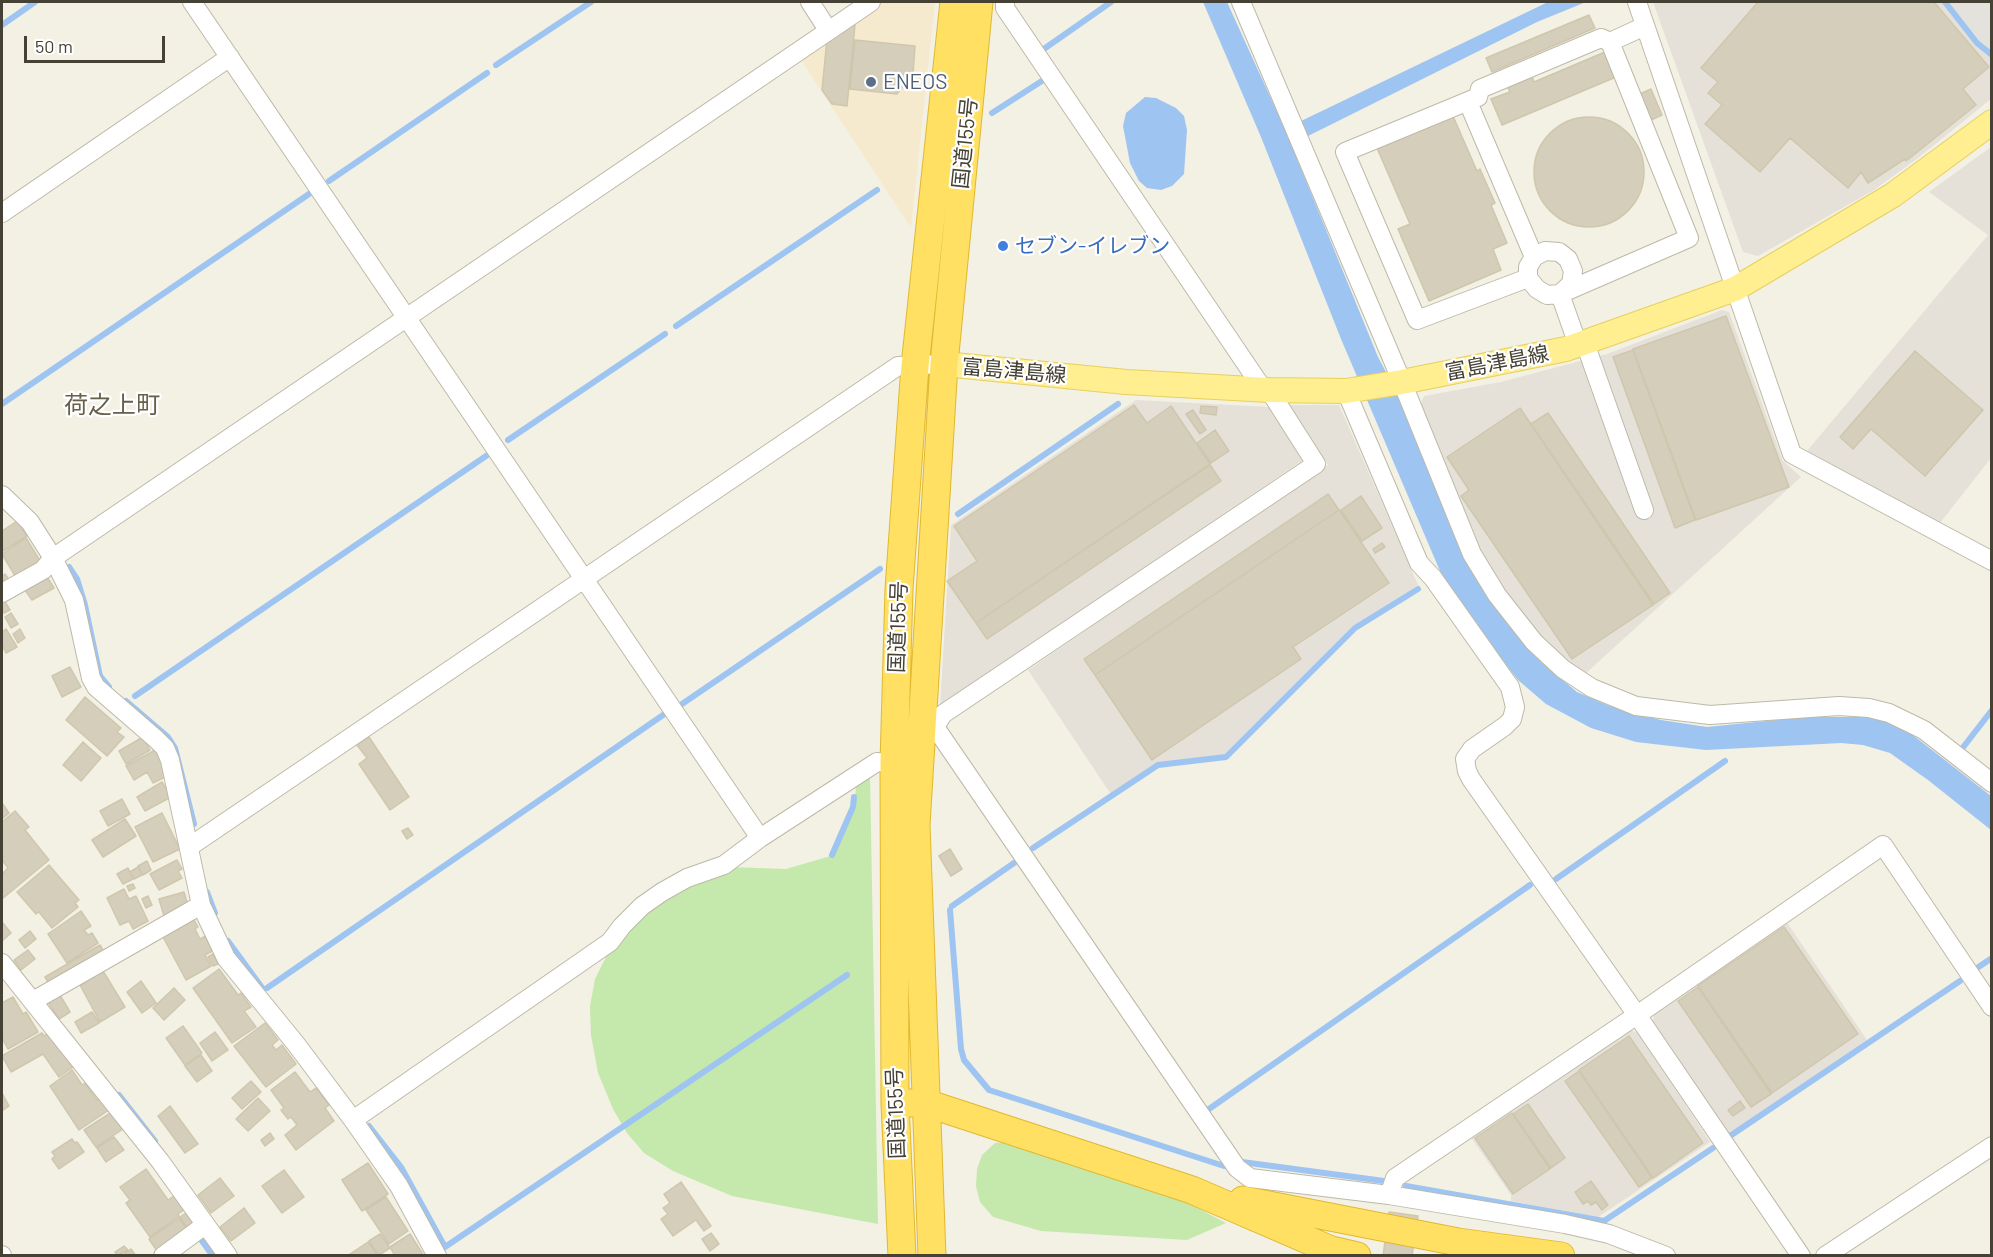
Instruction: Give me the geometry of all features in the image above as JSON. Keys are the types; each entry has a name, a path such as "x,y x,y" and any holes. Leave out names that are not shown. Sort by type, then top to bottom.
{"highway":[{"name":"国道155号","path":"902,1256 895,1103 894,763 899,589 915,366 954,2"},
{"name":"国道155号","path":"932,1256 916,825 929,726 944,364 979,2"},
{"path":"895,1103 926,1103 1192,1190 1331,1250 1357,1256"},
{"path":"1192,1190 1458,1242 1561,1256"},
{"path":"1458,1242 1505,1256"}],"main road":[{"name":"富島津島線","path":"944,364 1126,382 1266,390 1346,391 1566,349 1735,289 1893,195 1992,122"}],"street":[{"path":"192,2 760,838"},
{"path":"810,2 828,30"},
{"path":"2,593 44,570 53,558 871,2"},
{"path":"1005,2 1005,8 1316,464 943,714 929,726 1237,1168 1251,1178 1389,1195 1565,1224 1609,1234 1666,1256"},
{"path":"1241,2 1402,382 1472,554 1497,595 1534,642 1563,669 1593,688 1636,706 1710,715 1839,706 1869,708 1889,713 1924,730 1992,783"},
{"path":"1637,2 1792,454 1992,561"},
{"path":"1611,42 1645,26"},
{"path":"1528,278 1417,320 1345,152 1468,102 1478,97 1480,89 1601,38 1611,42 1689,238 1560,294 1547,295 1537,289 1528,278 1528,267 1534,257 1545,251 1559,252 1568,260 1573,271 1571,284 1560,294"},
{"path":"2,213 230,57"},
{"path":"1468,102 1534,257"},
{"path":"1560,294 1582,344 1644,510"},
{"path":"189,847 898,366 944,364"},
{"path":"1346,391 1419,563 1433,578 1510,687 1515,707 1512,719 1472,749 1465,759 1467,771 1801,1256"},
{"path":"2,495 30,522 53,558 74,600 91,678 96,687 165,748 170,760 201,904 226,958 296,1044 399,1186 437,1256"},
{"path":"352,1120 610,942 635,913 662,892 687,878 724,865 760,838 877,762 894,763"},
{"path":"1389,1195 1395,1178 1883,846 1992,1007"},
{"path":"33,1001 201,904"},
{"path":"2,963 160,1161 228,1256"},
{"path":"1825,1256 1992,1146"},
{"path":"163,1256 205,1225"}],"shaded area":[{"path":"880,2 935,2 911,228 799,57"},
{"path":"1653,2 1945,2 1977,43 1991,55 1991,99 1874,190 1758,256 1743,252"},
{"path":"1945,2 1991,2 1991,55 1975,40"},
{"path":"1991,147 1991,458 1940,523 1807,451 1988,235 1929,192"},
{"path":"1722,310 1729,312 1783,461 1801,477 1584,675 1535,637 1476,549 1418,410 1424,396 1501,382 1607,354"},
{"path":"1136,400 1269,407 1303,460 940,706 951,525"},
{"path":"1289,405 1339,405 1418,585 1353,626 1224,755 1158,763 1112,796 1028,670 1328,465"},
{"path":"1786,921 1867,1040 1726,1136 1652,1023 1655,1011"},
{"path":"1627,1029 1638,1033 1710,1142 1597,1218 1511,1201 1511,1195 1470,1136"}],"green space":[{"path":"870,776 878,1224 732,1196 673,1171 644,1153 627,1133 613,1109 598,1073 591,1035 590,1006 595,979 610,949 653,904 729,867 786,869 834,855 855,806 856,783"},
{"path":"1010,1142 1188,1203 1226,1223 1187,1240 1041,1231 993,1217 980,1202 976,1186 977,1169 982,1155 995,1143"}],"water":[{"path":"1203,2 1227,2 1283,125 1297,123 1548,2 1586,2 1537,22 1308,136 1293,149 1378,357 1404,406 1450,526 1474,573 1505,621 1541,662 1577,692 1607,705 1661,720 1707,727 1806,717 1873,717 1904,729 1991,796 1991,830 1890,753 1863,745 1841,743 1706,750 1636,742 1591,728 1546,704 1518,680 1483,636 1440,571 1341,339 1261,137"},
{"path":"1145,97 1156,98 1176,108 1184,116 1187,130 1184,174 1172,186 1161,190 1147,188 1139,181 1130,163 1123,126 1126,113"}],"building":[{"path":"1758,2 1934,2 1989,67 1963,89 1976,105 1906,161 1905,159 1868,183 1861,172 1848,188 1790,138 1760,172 1705,124 1722,105 1708,93 1718,82 1701,68"},
{"path":"1589,15 1595,28 1492,72 1486,58"},
{"path":"849,24 855,25 847,106 832,104 822,90 827,39"},
{"path":"855,40 915,46 913,74 897,94 850,89"},
{"path":"1605,52 1616,77 1502,125 1491,99 1510,92 1507,86 1532,76 1534,82"},
{"path":"1651,89 1662,115 1651,120 1640,94"},
{"path":"1453,116 1477,171 1480,169 1495,203 1491,205 1507,243 1493,249 1501,270 1429,301 1398,229 1410,224 1377,148"},
{"path":"1589,117 1610,121 1628,133 1640,151 1644,172 1640,193 1628,211 1610,223 1589,227 1568,223 1550,211 1538,193 1534,172 1538,151 1550,133 1568,121"},
{"path":"1726,316 1789,487 1696,520 1633,349"},
{"path":"1633,350 1695,520 1675,528 1613,357"},
{"path":"1915,351 1983,410 1925,476 1871,429 1853,449 1840,437"},
{"path":"1134,405 1147,423 1171,406 1210,464 976,623 947,581 977,561 954,526"},
{"path":"1201,406 1217,407 1216,415 1200,413"},
{"path":"1520,408 1653,605 1572,659 1461,496 1469,490 1447,457"},
{"path":"1193,410 1206,430 1200,434 1186,414"},
{"path":"1548,413 1670,593 1654,604 1531,424"},
{"path":"1215,430 1229,451 1211,463 1197,443"},
{"path":"1210,465 1221,481 987,639 976,623"},
{"path":"1328,494 1339,510 1095,675 1084,659"},
{"path":"1361,496 1382,528 1362,541 1341,510"},
{"path":"1339,510 1389,583 1293,647 1301,659 1152,760 1095,675"},
{"path":"17,521 27,536 3,551 2,531"},
{"path":"26,538 42,564 17,579 2,554"},
{"path":"1382,543 1385,547 1375,553 1373,549"},
{"path":"5,574 11,583 2,589 2,576"},
{"path":"47,577 54,588 32,600 25,590"},
{"path":"4,600 10,610 4,613 2,601"},
{"path":"11,613 18,624 11,628 5,617"},
{"path":"6,629 17,647 6,653 2,645 2,632"},
{"path":"20,629 25,638 18,643 13,634"},
{"path":"70,667 81,687 62,697 52,676"},
{"path":"85,697 121,728 117,732 124,737 107,756 66,720"},
{"path":"143,737 150,750 126,764 119,751"},
{"path":"369,737 409,797 390,810 359,764 367,758 357,745"},
{"path":"83,742 101,758 81,781 63,765"},
{"path":"155,750 169,775 153,783 147,772 134,780 126,766"},
{"path":"162,782 171,797 145,811 137,797"},
{"path":"122,799 130,814 108,826 100,811"},
{"path":"2,803 9,813 2,819"},
{"path":"15,811 29,827 25,830 49,860 2,899 2,874 8,868 2,860 2,822"},
{"path":"162,813 180,849 153,862 135,827"},
{"path":"125,819 136,836 103,857 92,840"},
{"path":"408,828 413,835 407,839 402,831"},
{"path":"950,849 962,869 951,876 939,856"},
{"path":"177,860 182,869 178,871 182,878 159,890 150,874"},
{"path":"147,861 151,870 143,875 138,866"},
{"path":"49,865 79,900 75,903 78,907 52,928 39,912 36,914 17,892"},
{"path":"138,867 142,875 134,879 130,872"},
{"path":"128,868 133,879 123,884 117,874"},
{"path":"133,884 135,888 129,891 127,886"},
{"path":"124,889 129,899 136,896 148,921 133,929 129,921 120,925 107,898"},
{"path":"184,892 189,909 164,916 159,899"},
{"path":"148,896 152,905 146,908 142,899"},
{"path":"81,911 91,926 84,930 88,935 92,933 98,943 67,963 48,934"},
{"path":"193,918 198,927 195,929 200,939 206,936 214,950 205,955 211,966 186,980 162,935"},
{"path":"2,922 11,933 2,941"},
{"path":"1784,927 1858,1034 1772,1093 1698,986"},
{"path":"30,931 36,939 25,948 19,940"},
{"path":"100,945 107,957 52,989 45,977"},
{"path":"28,950 35,959 21,970 14,960"},
{"path":"213,954 218,964 213,966 208,957"},
{"path":"219,969 238,995 241,993 251,1007 244,1011 256,1027 232,1043 193,988"},
{"path":"103,971 125,1007 100,1022 80,985"},
{"path":"141,981 156,1003 142,1013 127,992"},
{"path":"1698,987 1771,1094 1751,1107 1678,1001"},
{"path":"174,988 185,1000 164,1020 153,1008"},
{"path":"60,995 70,1012 59,1019 48,1002"},
{"path":"13,997 23,1014 26,1012 38,1032 8,1049 2,1038 2,1003"},
{"path":"92,1012 99,1023 81,1033 75,1022"},
{"path":"265,1023 278,1040 272,1045 276,1050 282,1045 296,1064 266,1087 234,1046"},
{"path":"183,1026 202,1053 185,1065 166,1038"},
{"path":"215,1032 228,1050 212,1061 200,1043"},
{"path":"42,1033 44,1036 48,1033 73,1067 59,1077 43,1054 11,1072 2,1056"},
{"path":"1629,1036 1703,1143 1653,1178 1579,1070"},
{"path":"201,1055 212,1071 197,1082 185,1066"},
{"path":"72,1070 82,1085 85,1083 97,1100 101,1098 109,1110 79,1130 50,1086"},
{"path":"1579,1071 1652,1178 1639,1187 1565,1081"},
{"path":"295,1072 310,1092 316,1088 329,1105 325,1108 334,1121 296,1150 285,1135 297,1125 281,1110 284,1108 271,1090"},
{"path":"251,1081 261,1092 242,1109 232,1098"},
{"path":"2,1093 9,1106 2,1111"},
{"path":"258,1098 270,1111 248,1131 236,1119"},
{"path":"1740,1101 1745,1108 1733,1116 1728,1110"},
{"path":"1528,1104 1565,1158 1551,1168 1513,1114"},
{"path":"170,1106 198,1144 185,1153 158,1116"},
{"path":"112,1112 123,1129 96,1147 84,1130"},
{"path":"1512,1113 1550,1169 1513,1194 1475,1138"},
{"path":"270,1133 274,1139 265,1146 261,1140"},
{"path":"114,1137 124,1150 106,1162 97,1148"},
{"path":"72,1139 84,1152 59,1169 52,1159 55,1156 52,1152"},
{"path":"368,1163 388,1194 362,1211 342,1180"},
{"path":"146,1169 168,1200 174,1196 184,1210 150,1237 126,1203 130,1200 120,1187"},
{"path":"284,1170 304,1197 282,1213 262,1186"},
{"path":"220,1178 234,1196 211,1213 198,1195"},
{"path":"1591,1181 1608,1205 1602,1210 1596,1202 1591,1205 1588,1201 1583,1204 1575,1192"},
{"path":"681,1182 711,1226 704,1231 696,1220 673,1236 661,1219 668,1214 663,1208 670,1203 664,1194"},
{"path":"386,1197 408,1231 389,1244 366,1210"},
{"path":"244,1208 255,1223 231,1241 220,1227"},
{"path":"1389,1212 1418,1216 1412,1256 1383,1256"},
{"path":"186,1213 196,1227 190,1232 180,1217"},
{"path":"179,1218 189,1232 159,1254 149,1239"},
{"path":"711,1233 719,1244 710,1251 702,1239"},
{"path":"380,1234 390,1248 379,1255 369,1241"},
{"path":"410,1234 424,1256 395,1256 390,1247"},
{"path":"368,1242 378,1256 347,1256"},
{"path":"124,1246 128,1250 117,1256 115,1252"},
{"path":"131,1249 136,1256 122,1256"}],"waterway":[{"path":"2,25 35,2"},
{"path":"496,65 591,2"},
{"path":"1041,51 1111,2"},
{"path":"1945,2 1977,43 1992,55"},
{"path":"329,181 487,73"},
{"path":"992,113 1045,79 1042,74"},
{"path":"676,326 877,190"},
{"path":"2,404 309,194"},
{"path":"508,440 665,334"},
{"path":"958,514 1118,404"},
{"path":"135,696 486,456"},
{"path":"69,567 77,579 85,605 100,676 109,687"},
{"path":"682,704 880,569"},
{"path":"1033,848 1158,765 1226,757 1355,628 1418,589"},
{"path":"126,701 168,737 175,748 194,824"},
{"path":"1961,750 1992,710"},
{"path":"267,988 666,713"},
{"path":"1556,879 1725,761"},
{"path":"832,855 853,807 854,797"},
{"path":"952,906 1014,863"},
{"path":"1209,1109 1530,885"},
{"path":"207,892 215,913"},
{"path":"950,910 961,1049 964,1060 989,1090 1224,1166"},
{"path":"228,941 263,989"},
{"path":"1974,970 1992,958"},
{"path":"369,1126 401,1167 445,1247 847,975"},
{"path":"1730,1136 1960,981"},
{"path":"119,1095 155,1141"},
{"path":"1406,1186 1604,1221 1713,1148"},
{"path":"1242,1162 1384,1181"},
{"path":"202,1241 213,1256"}],"place":[{"name":"ENEOS","path":"871,82"},
{"name":"セブン-イレブン","path":"1003,246"}],"district":[{"name":"荷之上町","path":"112,405"}]}
